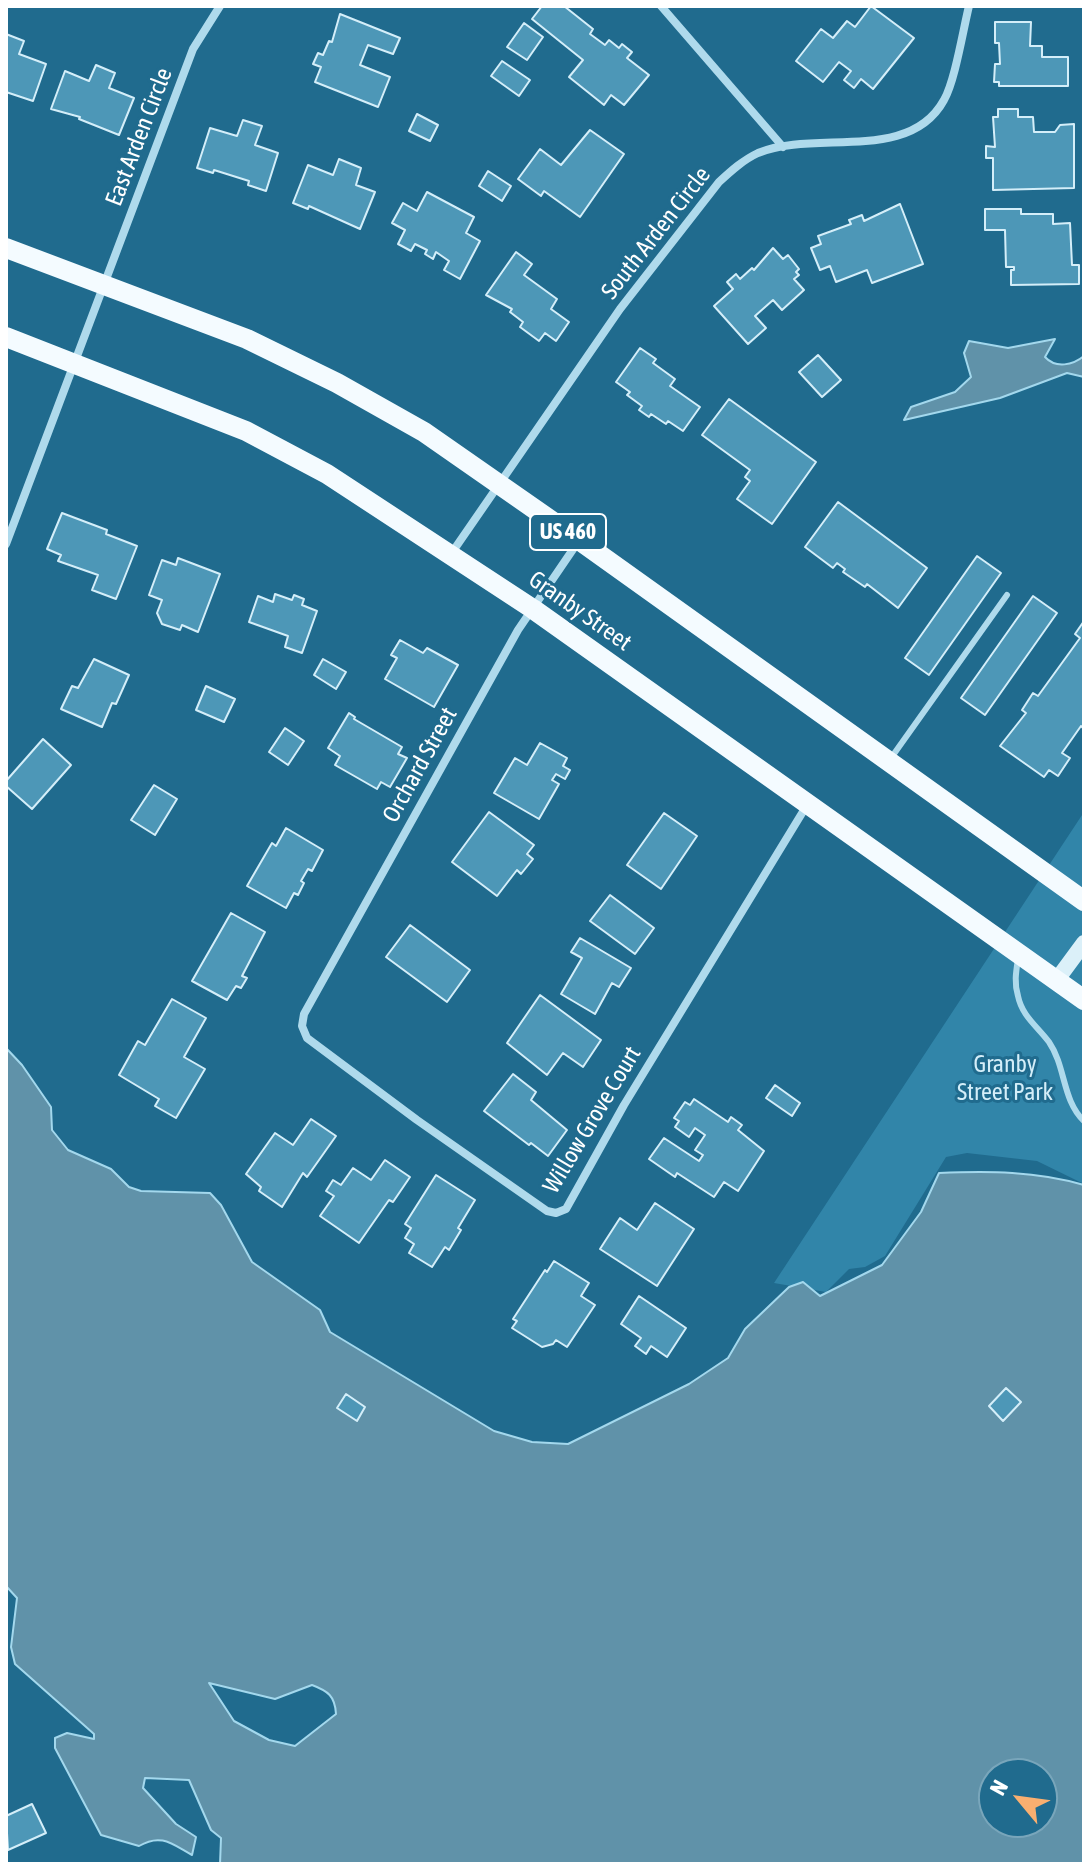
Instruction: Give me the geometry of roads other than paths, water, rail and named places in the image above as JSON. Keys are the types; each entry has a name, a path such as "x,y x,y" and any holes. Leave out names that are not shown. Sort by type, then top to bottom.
{"main road":[{"name":"US 460","path":"6,248 247,339 337,383 424,432 1084,901"},
{"name":"Granby Street","path":"6,337 246,431 327,474 533,609 1084,1000"}],"street":[{"name":"East Arden Circle","path":"6,544 193,49 220,6"},
{"path":"661,6 783,147"},
{"name":"South Arden Circle","path":"451,555 620,309 719,182 735,167 758,153 783,147 903,135 923,125 937,112 946,97 969,6"},
{"name":"Orchard Street","path":"304,1014 518,630 579,540"},
{"name":"Willow Grove Court","path":"304,1014 302,1026 307,1038 547,1211 556,1213 566,1209 656,1052 807,805"},
{"path":"1056,981 1084,943"}],"lane":[{"path":"889,760 1007,595"},
{"path":"1019,956 1015,977 1018,999 1027,1018 1049,1043 1062,1068 1076,1114 1084,1121"}],"park label":[{"name":"Granby Street Park","path":"1005,1078"}]}
